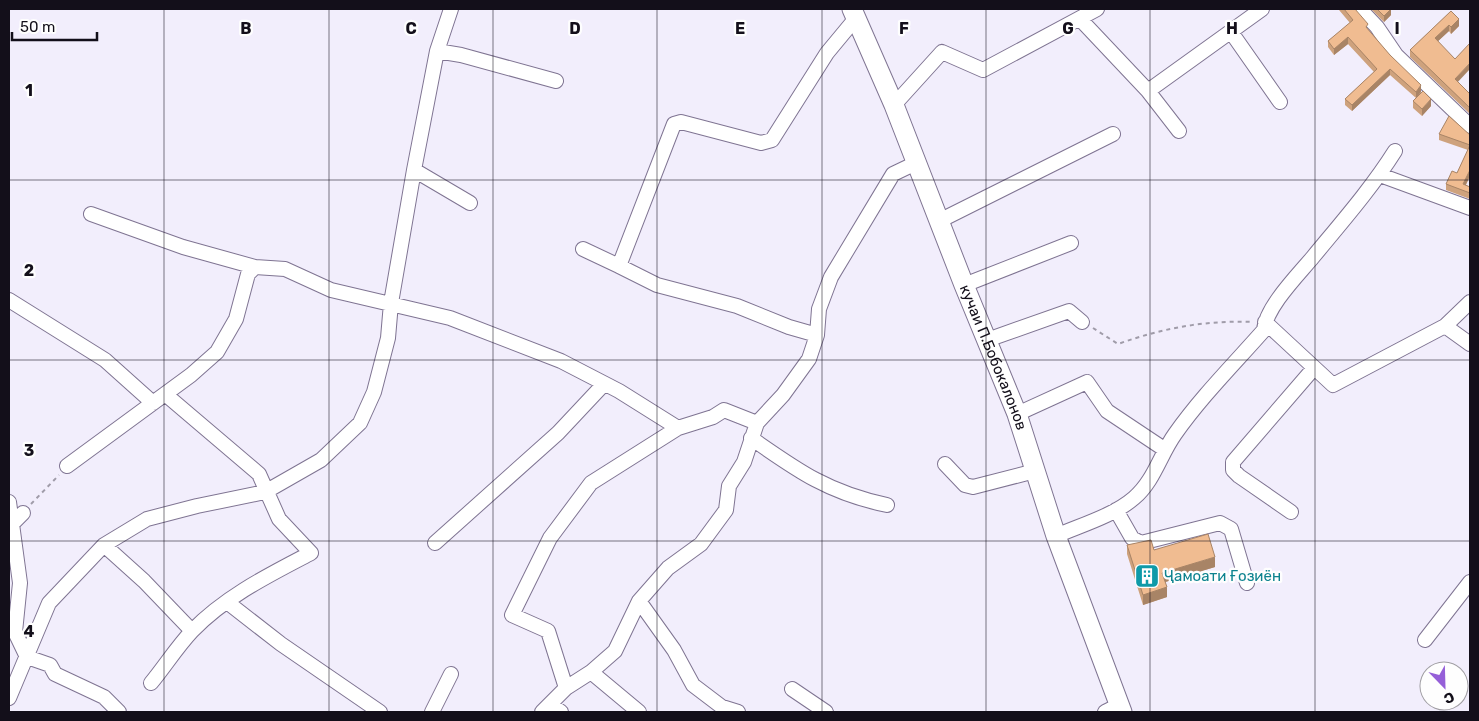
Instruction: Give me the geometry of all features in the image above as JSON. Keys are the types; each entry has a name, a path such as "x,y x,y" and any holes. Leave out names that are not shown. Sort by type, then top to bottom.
{"main road":[{"name":"кучаи П.Бобокалонов","path":"854,14 894,106 1017,414 1115,710"}],"street":[{"path":"9,698 49,603 104,545 147,519 197,506 265,492 321,460 360,423 374,392 388,338 391,303 414,170 437,51 451,9"},
{"path":"894,106 942,52 983,70 1097,9"},
{"path":"1148,91 1262,9"},
{"path":"1360,9 1377,27 1396,55 1470,126"},
{"path":"619,266 674,124 681,122 761,143 772,140 854,14"},
{"path":"1080,19 1148,91 1179,131"},
{"path":"1231,32 1280,102"},
{"path":"437,51 461,55 556,81"},
{"path":"939,221 1113,134"},
{"path":"1056,536 1116,510 1135,498 1154,475 1164,448 1182,424 1264,330 1265,322 1285,291 1380,175 1395,151"},
{"path":"551,710 566,688 591,672 615,651 639,601 668,568 701,544 726,510 729,486 744,462 757,422 783,395 808,359 817,335 819,309 831,277 893,174 916,163"},
{"path":"414,170 470,203"},
{"path":"1380,175 1470,208"},
{"path":"91,214 184,247 256,267 285,269 331,290 450,318 560,361 604,384 678,428"},
{"path":"964,285 1071,243"},
{"path":"583,249 657,284 736,306 789,327 817,335"},
{"path":"67,466 165,394 217,352 236,319 248,274 256,267"},
{"path":"9,300 105,360 153,403"},
{"path":"1265,322 1333,385 1445,326 1470,302"},
{"path":"987,340 1069,311 1082,322"},
{"path":"1445,326 1470,344"},
{"path":"1290,512 1239,476 1233,470 1233,462 1314,368"},
{"path":"1017,414 1087,382 1112,416 1164,448"},
{"path":"435,543 558,433 604,384"},
{"path":"151,683 192,631 244,588 311,553 279,519 265,492 259,474 165,394"},
{"path":"566,688 548,631 512,615 550,538 591,482 678,428 713,417 724,410 757,422"},
{"path":"751,438 793,467 834,490 860,499 887,505"},
{"path":"945,464 965,485 973,488 1035,471"},
{"path":"9,502 20,583 12,630 26,657 50,665 55,674 104,697 119,712"},
{"path":"1116,510 1132,538 1141,543 1220,523 1231,529 1247,583"},
{"path":"12,524 23,513"},
{"path":"104,545 144,581 192,631"},
{"path":"1424,640 1470,582"},
{"path":"639,601 674,650 693,684 722,708 738,712"},
{"path":"227,602 281,644 380,712"},
{"path":"591,672 639,712"},
{"path":"432,712 450,674"},
{"path":"792,689 826,712"}],"path":[{"path":"1082,322 1118,344 1150,332 1215,321 1265,322"},
{"path":"23,513 67,466"}],"building":[{"path":"1344,9 1355,9 1368,24 1366,27 1390,55 1421,85 1416,92 1390,69 1352,105 1345,99 1377,69 1348,37 1334,49 1328,41 1353,20"},
{"path":"1377,9 1391,9 1384,16"},
{"path":"1451,11 1459,19 1451,27 1449,25 1435,38 1455,59 1470,43 1470,63 1455,79 1470,94 1470,108 1410,50"},
{"path":"1423,91 1431,99 1422,109 1413,101"},
{"path":"1449,116 1470,135 1470,145 1439,134"},
{"path":"1470,145 1470,170 1463,184 1470,187 1470,193 1446,184 1452,171 1457,173"},
{"path":"1208,534 1215,557 1162,573 1167,587 1143,595 1127,545 1151,540 1154,550"}],"place":[{"name":"Ҷамоати Ғозиён","path":"1147,576"}]}
